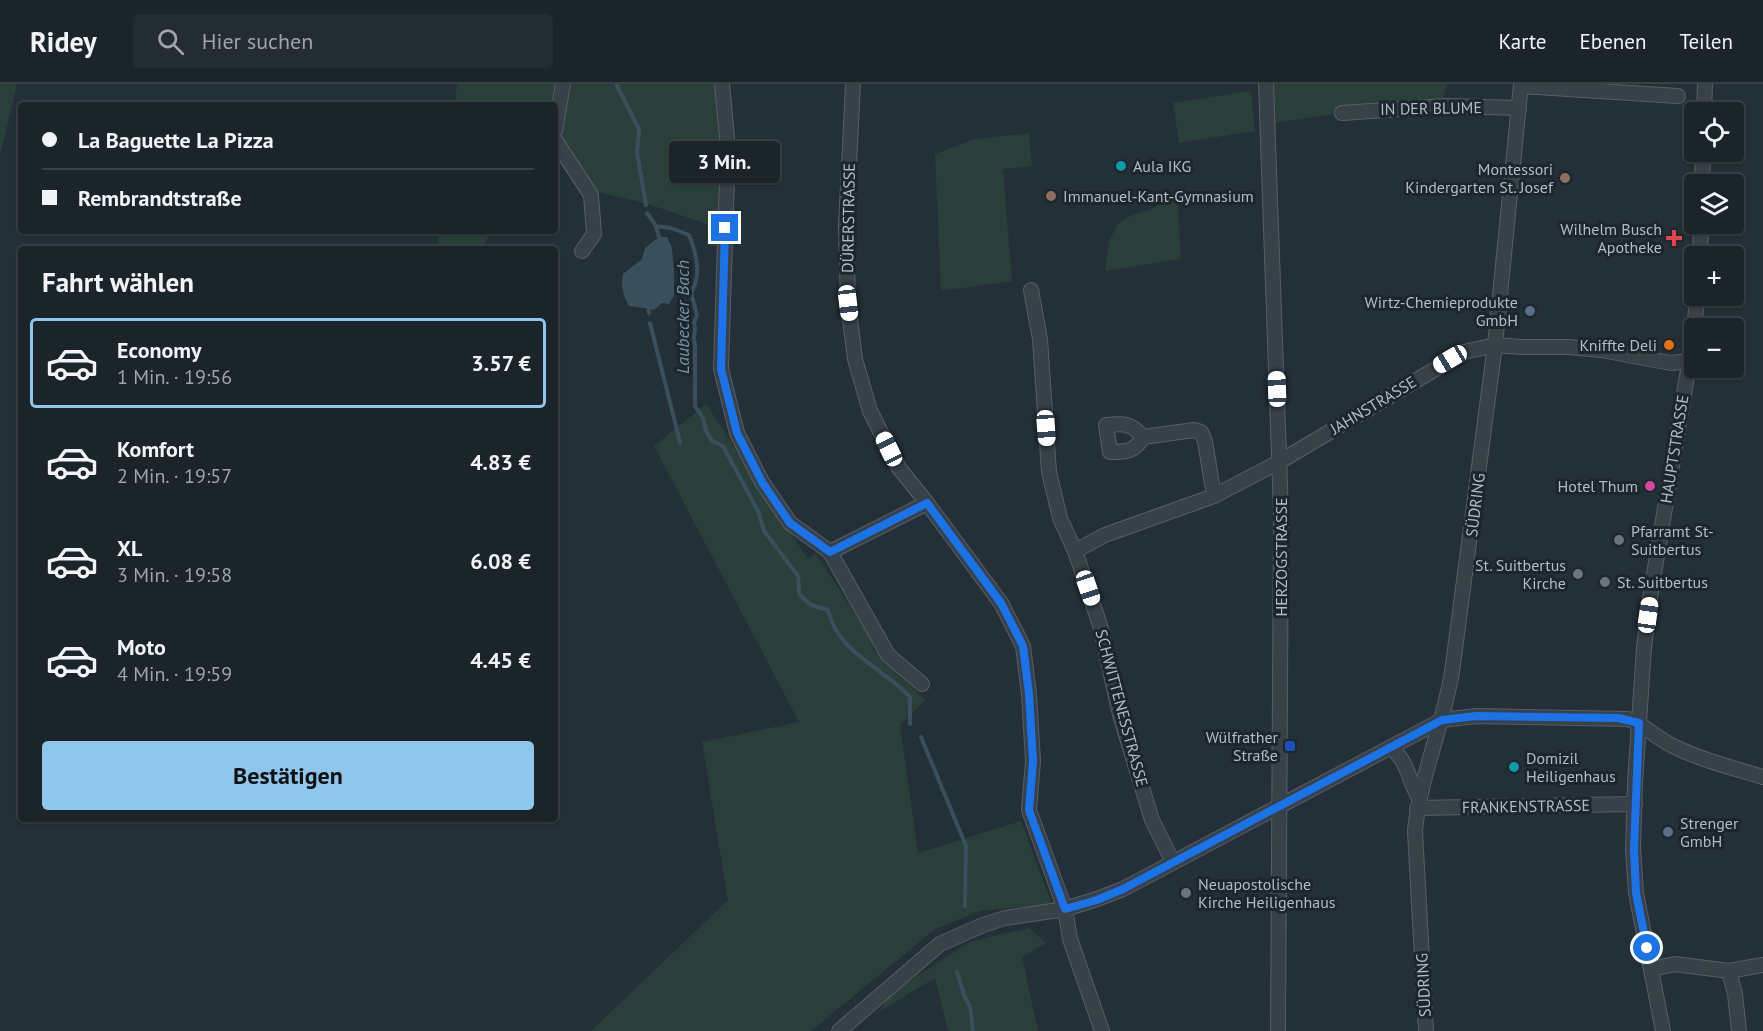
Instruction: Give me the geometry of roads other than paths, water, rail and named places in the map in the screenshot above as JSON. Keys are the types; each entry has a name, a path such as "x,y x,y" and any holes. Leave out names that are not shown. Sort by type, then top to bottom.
{"street":[{"path":"558,111 562,84"},
{"path":"722,84 728,148 721,369 737,433 762,482 790,523 830,552 888,655 922,684"},
{"name":"DÜRERSTRASSE","path":"853,84 846,226 848,303 855,359 870,411 898,468 927,503 1001,603 1023,646 1029,694 1033,761 1029,810 1065,909 1070,939 1102,1031"},
{"name":"HERZOGSTRASSE","path":"1266,84 1279,462 1281,640 1278,1031"},
{"path":"1704,102 1705,84"},
{"path":"1521,85 1678,96"},
{"name":"SÜDRING","path":"1426,1031 1415,831 1418,803 1442,720 1454,662 1495,345 1521,85"},
{"name":"IN DER BLUME","path":"1342,113 1446,106 1520,108"},
{"path":"558,145 591,195 594,234 582,250"},
{"name":"SCHWITTENESSTRASSE","path":"1031,290 1040,339 1049,472 1060,518 1075,551 1100,625 1120,715 1152,820 1173,862"},
{"name":"JAHNSTRASSE","path":"1075,551 1105,535 1214,496 1279,462 1464,352 1495,345 1569,347 1601,350 1671,363 1684,362"},
{"name":"HAUPTSTRASSE","path":"1663,1031 1636,893 1635,804 1644,648 1650,598 1686,378"},
{"path":"1143,437 1194,430 1201,432 1205,441 1214,496"},
{"path":"830,552 927,503"},
{"path":"839,1031 940,944 1005,918 1065,909 1097,900 1123,889 1442,720 1476,716 1618,718 1639,723 1674,747 1763,777"},
{"path":"1391,747 1406,765 1418,803"},
{"name":"FRANKENSTRASSE","path":"1418,803 1635,804"},
{"path":"1652,969 1675,964 1729,971 1763,965"},
{"path":"1729,971 1735,994 1739,1031"}],"water":[{"path":"659,237 667,237 672,248 674,296 669,304 662,303 654,310 629,306 623,290 623,274 642,259 645,248"}],"waterway":[{"name":"Laubecker Bach","path":"616,84 639,129 637,152 646,205"},
{"name":"Laubecker Bach","path":"647,213 656,226 671,228 689,235 694,250 697,272 691,293 697,315 694,323 695,406 703,418 706,431 712,441 723,446 758,511 764,531 798,576 799,594 811,605 828,610 833,625 851,648 910,697 910,724"},
{"path":"656,226 659,237"},
{"path":"648,307 649,313"},
{"path":"650,323 680,442"},
{"name":"Laubecker Bach","path":"921,737 966,846 965,906"},
{"name":"Laubecker Bach","path":"957,972 965,998 970,1006 973,1031"}],"place":[{"name":"Aula IKG","path":"1121,166"},
{"name":"Montessori Kindergarten St. Josef","path":"1565,178"},
{"name":"Immanuel-Kant-Gymnasium","path":"1051,196"},
{"name":"Wilhelm Busch Apotheke","path":"1674,238"},
{"name":"Wirtz-Chemieprodukte GmbH","path":"1530,311"},
{"name":"Kniffte Deli","path":"1669,345"},
{"name":"Hotel Thum","path":"1650,486"},
{"name":"Pfarramt St- Suitbertus","path":"1619,540"},
{"name":"St. Suitbertus Kirche","path":"1578,574"},
{"name":"St. Suitbertus","path":"1605,582"},
{"name":"Wülfrather Straße","path":"1290,746"},
{"name":"Domizil Heiligenhaus","path":"1514,767"},
{"name":"Strenger GmbH","path":"1668,832"},
{"name":"Neuapostolische Kirche Heiligenhaus","path":"1186,893"}]}
